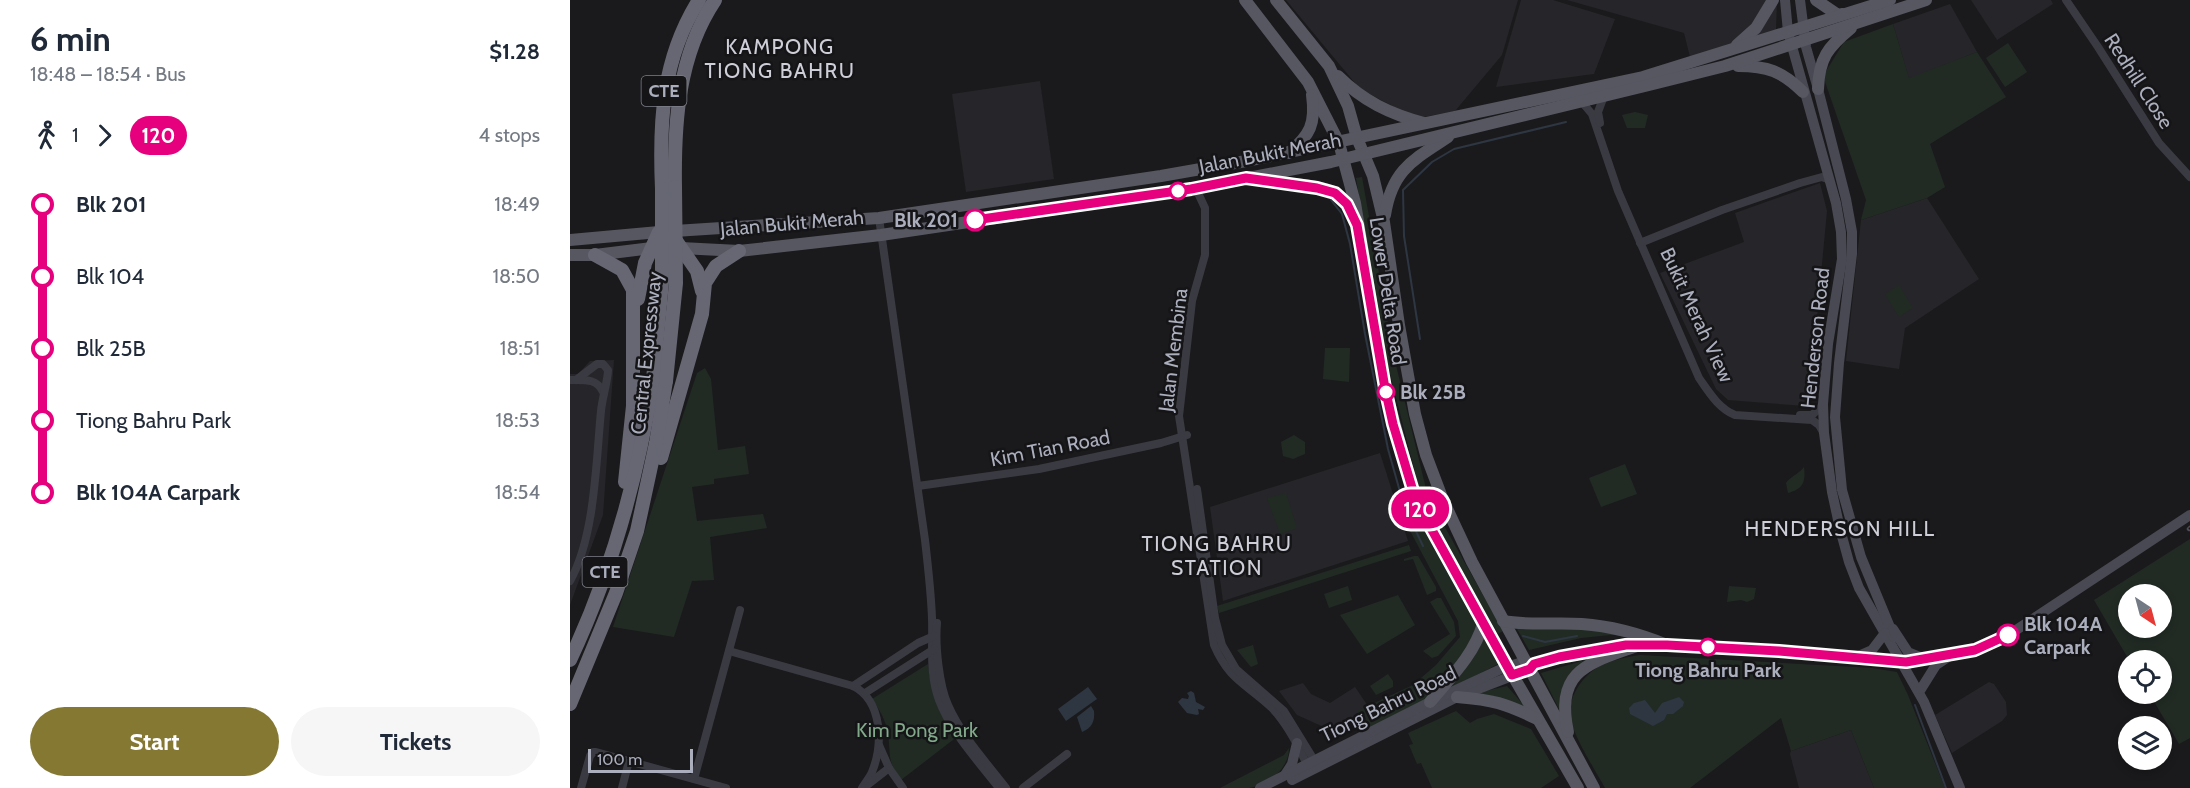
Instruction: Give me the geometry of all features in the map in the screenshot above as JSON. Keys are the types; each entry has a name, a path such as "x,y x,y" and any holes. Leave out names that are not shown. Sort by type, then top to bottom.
{"highway":[{"name":"Central Expressway","path":"669,188 660,153 664,90 677,44 699,0"},
{"name":"Central Expressway","path":"570,704 616,593 637,531 656,443 662,282 676,122 680,92 692,44 715,0"},
{"path":"634,324 642,276 652,248 665,232 681,248 697,271 704,299"},
{"path":"637,531 656,478 702,314 705,284 709,274 725,259 739,251"},
{"path":"595,255 614,264 629,279 633,290 633,406 625,484 628,496"},
{"name":"Central Expressway","path":"570,660 600,587 660,380"}],"main road":[{"name":"Lower Delta Road","path":"1245,0 1308,82 1339,143 1355,203 1385,388 1393,424 1416,501 1483,624 1578,788"},
{"name":"Lower Delta Road","path":"1276,0 1329,66 1348,106 1373,176 1384,222 1415,414 1426,455 1443,500 1472,562 1503,621 1530,665 1594,788"},
{"path":"1731,49 1748,37 1773,0"},
{"name":"Henderson Road","path":"1785,0 1788,32 1836,203 1842,247 1828,344 1823,404 1824,433 1832,492 1849,562 1860,588 1885,633 1921,689 1924,702"},
{"name":"Henderson Road","path":"1800,0 1804,40 1846,199 1852,232 1852,254 1834,417 1842,490 1851,525 1881,607 1903,662 1924,702 1960,788"},
{"path":"1815,0 1838,15 1844,14"},
{"name":"Jalan Bukit Merah","path":"570,240 879,218 1161,176 1288,153 1643,77 1890,0"},
{"name":"Jalan Bukit Merah","path":"570,255 595,255 652,248 739,251 880,235 1191,189 1344,159 1725,66 1926,0"},
{"path":"1818,89 1819,71 1823,58 1831,46 1857,23"},
{"path":"1329,66 1353,91 1369,102 1405,118 1426,124"},
{"path":"1725,66 1762,67 1772,70 1793,82 1803,92"},
{"path":"1288,153 1305,138 1312,123 1312,96 1308,82"},
{"path":"1384,222 1388,199 1397,176 1417,158 1455,133"},
{"path":"1246,178 1317,188 1335,193 1347,204 1357,225"},
{"name":"Tiong Bahru Road","path":"1276,788 1430,702 1510,671 1582,652 1639,645 1667,645 1779,651 1903,662 1985,647 2010,634 2190,515"},
{"path":"1881,607 1908,652 1925,659"},
{"path":"1503,621 1521,624 1581,624 1606,627 1667,645"},
{"path":"1430,702 1470,654 1480,636 1483,624"},
{"path":"1853,658 1872,650 1885,633"},
{"path":"1570,742 1564,704 1569,684 1586,666 1639,645"},
{"path":"1921,689 1936,665 1951,655"},
{"name":"Tiong Bahru Road","path":"1260,788 1312,766 1510,671"},
{"path":"1457,697 1487,699 1503,703 1538,720"},
{"path":"1283,777 1292,764 1297,743"}],"street":[{"name":"Redhill Close","path":"2066,0 2159,143 2190,177"},
{"name":"Bukit Merah View","path":"1604,96 1599,106 1598,119 1611,162 1699,378 1718,403 1735,415 1812,420 1824,433"},
{"name":"Bukit Merah View","path":"1581,101 1590,110 1618,190 1703,376 1722,403 1736,411 1779,415 1812,415 1823,404"},
{"name":"Bukit Merah View","path":"1641,240 1730,204 1820,173 1826,167"},
{"name":"Bukit Merah View","path":"1641,240 1779,190 1822,177 1830,180"},
{"name":"Jalan Membina","path":"1212,184 1208,198 1209,255 1196,302 1184,415 1214,645 1224,666 1240,683 1270,707 1312,766"},
{"name":"Jalan Membina","path":"1185,436 1179,416 1187,335 1192,301 1205,255 1205,208 1198,194 1191,189"},
{"path":"879,218 930,583 934,591 937,622 932,666 935,687 943,710 999,788"},
{"path":"570,581 579,564 590,520 603,392 608,370 603,364 597,363 573,380"},
{"path":"590,369 589,375 603,392"},
{"path":"573,380 594,382 606,380"},
{"name":"Kim Tian Road","path":"918,486 1039,469 1185,436"},
{"path":"694,779 740,610"},
{"name":"Jalan Membina","path":"1213,625 1236,669 1284,711 1312,766"},
{"path":"854,686 934,636"},
{"path":"865,693 934,649"},
{"path":"934,649 945,699 972,749 1006,788"},
{"path":"729,651 854,686 865,693 874,709 878,723 878,744 872,772 862,788"},
{"path":"918,658 927,661 932,666"},
{"path":"878,744 889,768 903,788"},
{"path":"581,788 592,752 726,788"},
{"path":"1023,788 1067,754"},
{"path":"622,788 629,761"},
{"path":"862,788 889,768"}],"shaded area":[{"path":"1286,0 1518,0 1502,55 1455,111 1424,117 1402,111 1360,89"},
{"path":"1521,0 1553,0 1615,19 1594,74 1496,87"},
{"path":"1567,0 1777,0 1776,30 1690,57 1684,33"},
{"path":"1971,0 2051,0 2053,4 1997,40"},
{"path":"1950,4 1977,52 1909,79 1893,24"},
{"path":"1040,81 1054,179 966,192 952,94"},
{"path":"1820,183 1827,211 1809,402 1805,406 1728,400 1716,389 1660,273 1744,242 1735,213"},
{"path":"1927,198 1979,279 1905,328 1899,369 1846,361 1861,220"},
{"path":"614,360 603,515 570,605 570,374 578,374 590,361"},
{"path":"1380,453 1408,541 1223,601 1210,507"},
{"path":"1989,682 1994,684 2006,702 2007,715 2002,721 1952,753 1935,715"},
{"path":"1303,683 1311,694 1330,703 1355,687 1370,709 1335,732 1297,715 1279,691"},
{"path":"1851,730 1874,788 1799,788 1791,751"}],"green space":[{"path":"1893,24 1909,78 1977,52 2006,97 1930,144 1945,187 1927,198 1861,220 1866,200 1823,76 1844,42"},
{"path":"2008,43 2027,72 2005,87 1986,58"},
{"path":"1635,112 1648,115 1645,128 1627,128 1622,115"},
{"path":"1362,177 1394,357 1428,497 1503,631 1498,634 1422,500 1386,358 1356,178"},
{"path":"1899,285 1913,308 1899,317 1885,294"},
{"path":"1325,348 1350,348 1349,382 1323,379"},
{"path":"705,368 711,379 718,450 745,446 749,474 714,479 714,484 692,487 697,521 763,514 767,528 710,537 714,580 692,581 674,637 613,627 697,373"},
{"path":"1294,435 1305,442 1305,454 1293,459 1283,456 1281,442"},
{"path":"1625,464 1637,494 1601,507 1589,478"},
{"path":"1804,467 1802,484 1788,493 1786,483"},
{"path":"1286,493 1297,528 1280,534 1267,498"},
{"path":"1423,520 1502,662 1371,730 1357,711 1413,685 1436,665 1460,637 1458,621 1408,527"},
{"path":"2190,539 2190,738 2179,744 2172,732 2172,716 2163,716 2155,704 2172,704 2172,650 2123,650 2094,600 2118,585 2118,638 2172,638 2172,584 2119,584"},
{"path":"1409,545 1411,551 1219,613 1217,606"},
{"path":"1418,556 1436,587 1436,591 1427,595 1413,559 1404,561"},
{"path":"1348,586 1352,600 1329,608 1324,594"},
{"path":"1729,586 1756,588 1754,599 1747,602 1741,600 1727,602"},
{"path":"1398,595 1415,625 1367,654 1340,615"},
{"path":"1441,598 1454,622 1456,636 1438,656 1432,658 1423,651 1450,634 1430,602"},
{"path":"1516,627 1580,628 1620,634 1581,638 1529,650"},
{"path":"1253,645 1258,664 1251,667 1237,650"},
{"path":"1616,651 1573,678 1560,711 1541,673"},
{"name":"Tiong Bahru Park","path":"1640,655 1872,668 1897,672 1945,788 1874,788 1851,730 1791,751 1781,718 1690,788 1605,788 1572,725 1570,708 1572,700 1580,684 1600,666"},
{"name":"Kim Pong Park","path":"928,664 937,702 958,736 901,780 891,761 887,729 872,699"},
{"path":"1388,674 1393,681 1393,687 1376,695 1370,686"},
{"path":"1507,686 1528,710 1501,699 1472,694"},
{"path":"1456,711 1470,723 1494,714 1531,729 1559,776 1541,788 1432,788 1421,763 1417,764 1409,745 1413,744 1408,733"},
{"path":"1289,748 1286,763 1282,769 1264,783 1249,788 1220,788 1284,755"}],"water":[{"path":"1088,687 1097,699 1066,721 1058,709"},
{"path":"1191,691 1194,693 1196,702 1205,707 1203,710 1198,709 1199,714 1197,715 1187,713 1178,702 1182,698 1188,699 1187,693"},
{"path":"1679,697 1684,702 1683,706 1673,714 1667,714 1664,720 1653,726 1630,714 1629,708 1634,703 1645,700 1655,713 1662,703"},
{"path":"1091,706 1094,711 1093,721 1082,732 1077,717"}],"waterway":[{"path":"1420,339 1404,236 1403,190 1432,162 1454,149 1566,122"},
{"path":"1331,200 1342,214 1350,244 1388,449 1404,506 1423,546"},
{"path":"1523,636 1545,642 1577,636"},
{"path":"1915,705 1946,788"}],"bus line":[{"name":"120","path":"975,220 1191,189 1246,178 1317,188 1337,194 1347,204 1357,225 1385,388 1393,424 1416,501 1512,675 1530,669 1534,664 1559,657 1626,645 1802,652 1906,662 1975,650 2008,635"}],"place":[{"name":"Blk 201","path":"975,220"},
{"name":"Blk 25B","path":"1386,392"},
{"name":"Blk 104A Carpark","path":"2008,635"},
{"name":"Tiong Bahru Park","path":"1708,647"}],"district":[{"name":"KAMPONG TIONG BAHRU","path":"780,59"},
{"name":"HENDERSON HILL","path":"1840,529"},
{"name":"TIONG BAHRU STATION","path":"1217,556"}]}
